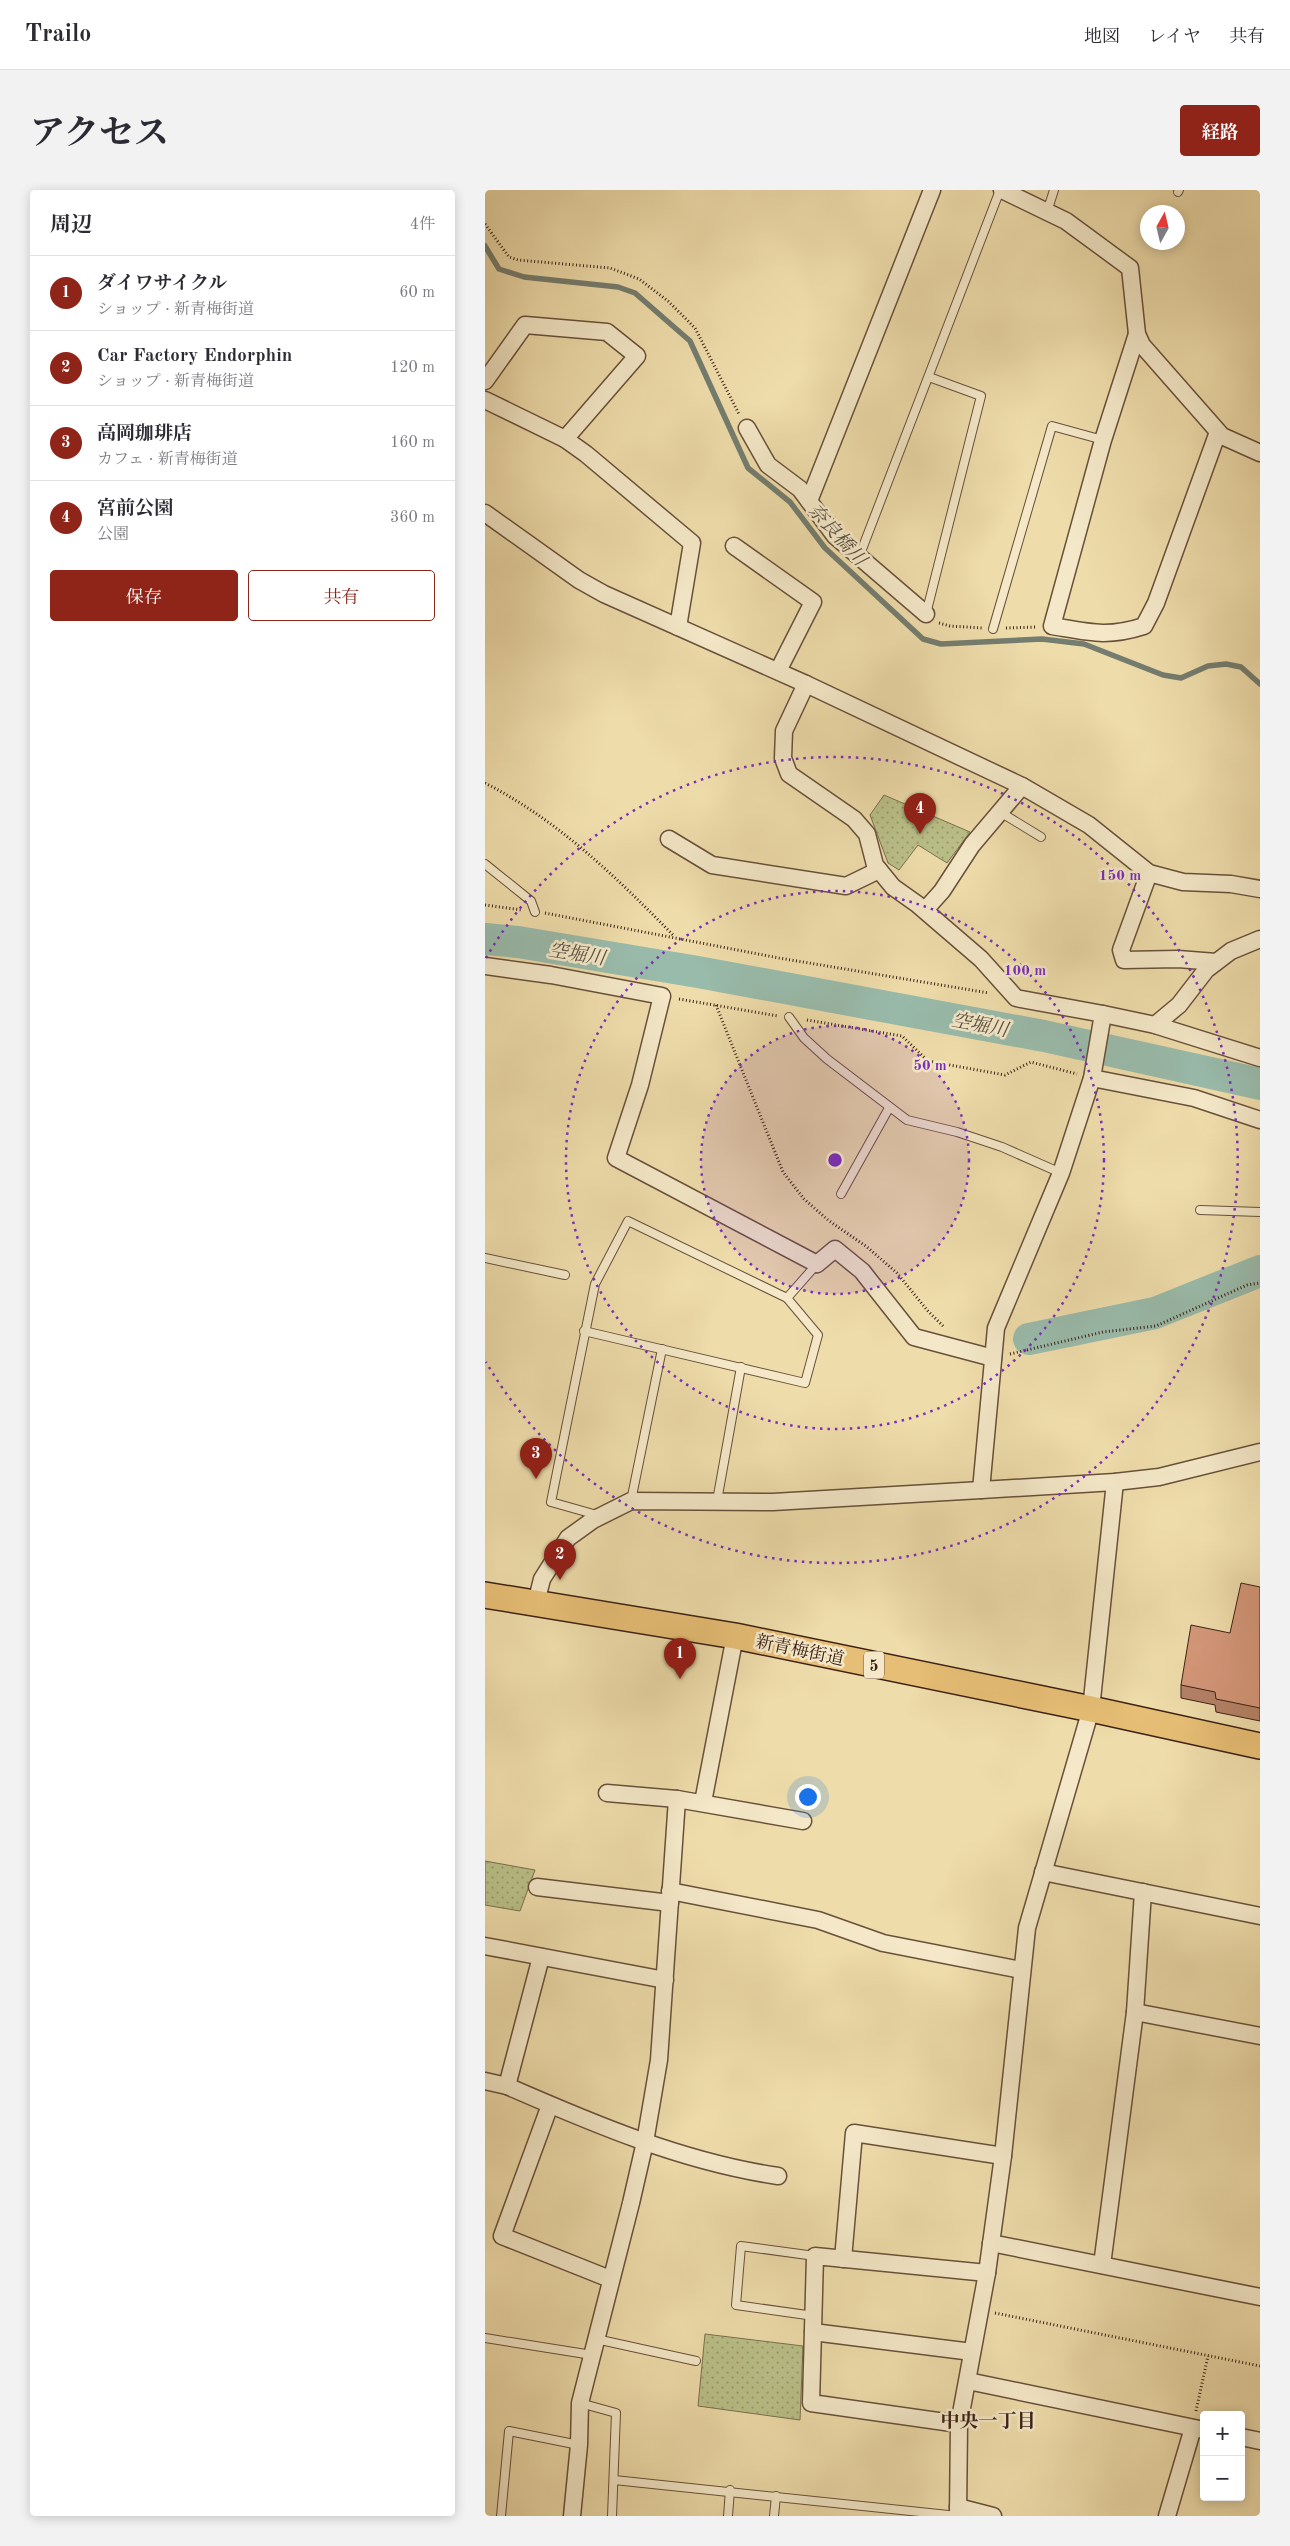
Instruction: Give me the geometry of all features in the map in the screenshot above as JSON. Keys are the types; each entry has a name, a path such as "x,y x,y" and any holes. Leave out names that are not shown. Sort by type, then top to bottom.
{"main road":[{"name":"新青梅街道","path":"485,1595 735,1636 1091,1709 1260,1746"}],"street":[{"path":"809,501 932,190"},
{"path":"1001,190 1066,221 1131,268 1137,334 1142,345 1218,432 1260,453"},
{"path":"485,381 525,326 607,332 637,356 565,439"},
{"path":"1137,334 1103,440 1052,626 1105,635 1144,626 1156,603 1218,432"},
{"path":"485,400 565,439 586,454 692,543 678,627"},
{"path":"747,428 768,465 800,489 835,536 926,614"},
{"path":"485,513 579,580 806,684 1021,786 1089,826 1149,873 1183,882 1231,884 1260,890"},
{"path":"734,546 813,602 778,671"},
{"path":"806,684 784,731 783,758 789,774 854,819 867,834 875,866 893,887 925,910 981,959 1016,998 1102,1018 1155,1025 1260,1058"},
{"path":"925,910 941,891 971,845 1021,786"},
{"path":"669,839 712,865 846,886 879,870"},
{"path":"1149,873 1121,950 1124,960 1178,959 1216,962"},
{"path":"1155,1025 1179,1005 1206,970 1231,951 1260,939"},
{"path":"485,966 551,975 662,996 640,1085 617,1158 817,1264 835,1249 862,1271 914,1337 993,1356"},
{"path":"981,1490 996,1328 1061,1173 1092,1074 1102,1018"},
{"path":"1092,1074 1194,1098 1260,1120"},
{"path":"535,1603 542,1579 568,1538 600,1516 631,1501 773,1502 1115,1482 1159,1477 1260,1452"},
{"path":"993,2516 958,2513 959,2424 987,2273 1003,2156 1021,1970 1027,1928 1091,1709 1115,1482"},
{"path":"703,1802 735,1636"},
{"path":"607,1793 703,1802 803,1821"},
{"path":"572,2516 579,2445 580,2403 610,2279 631,2203 645,2142 659,2060 677,1800"},
{"path":"1043,1872 1260,1916"},
{"path":"537,1887 670,1897 818,1920 883,1943 1021,1970"},
{"path":"1102,2264 1135,2012 1143,1892"},
{"path":"485,1946 665,1980"},
{"path":"507,2086 541,1957"},
{"path":"1135,2012 1260,2036"},
{"path":"485,2081 507,2086 645,2142 743,2170 778,2176"},
{"path":"550,2105 502,2236 610,2279"},
{"path":"843,2259 854,2133 1003,2156"},
{"path":"991,2242 1260,2297"},
{"path":"959,2424 811,2403 815,2256 987,2273"},
{"path":"813,2324 972,2352"},
{"path":"968,2381 1198,2429 1167,2516"},
{"path":"1245,2438 1260,2441"}],"lane":[{"path":"859,558 1001,190"},
{"path":"1047,212 1054,190"},
{"path":"926,614 981,396 929,377"},
{"path":"993,629 1052,426 1103,440"},
{"path":"999,811 1041,837"},
{"path":"485,864 531,901 535,912"},
{"path":"789,1017 810,1043 889,1108 907,1120 957,1132 1002,1147 1061,1173"},
{"path":"841,1194 889,1108"},
{"path":"1200,1210 1260,1212"},
{"path":"584,1331 805,1383 818,1335 787,1298 628,1221 595,1284 584,1331 551,1502 600,1516"},
{"path":"485,1258 565,1275"},
{"path":"787,1298 817,1264"},
{"path":"631,1501 662,1349"},
{"path":"717,1501 741,1367"},
{"path":"813,2324 736,2304 741,2246 815,2256"},
{"path":"485,2338 592,2355"},
{"path":"596,2339 696,2361"},
{"path":"580,2403 616,2413 612,2516"},
{"path":"501,2516 509,2431 579,2445"},
{"path":"614,2480 958,2513"},
{"path":"728,2516 730,2490"},
{"path":"774,2516 776,2496"}],"path":[{"path":"485,224 509,257 519,260 610,268 639,278 669,301 695,328 747,428"},
{"path":"485,783 503,792 568,835 675,937"},
{"path":"485,905 535,912 779,958 1016,998"},
{"path":"662,996 902,1036 928,1061 1005,1075 1031,1062 1092,1074"},
{"path":"993,1356 1004,1356 1103,1332 1156,1326 1247,1285 1260,1283"},
{"path":"980,2310 1260,2366"},
{"path":"1198,2429 1208,2356"}],"green space":[{"path":"884,795 970,832 947,863 918,845 899,870 888,863 870,815"},
{"path":"485,1861 535,1870 520,1911 485,1905"},
{"path":"705,2334 803,2346 800,2420 698,2406"}],"building":[{"path":"1241,1583 1260,1587 1260,1708 1216,1699 1215,1692 1181,1685 1191,1625 1230,1633"}],"waterway":[{"name":"奈良橋川","path":"485,246 499,269 524,277 618,287 635,293 690,341 748,468 790,502 825,548 923,639 941,644 1042,639 1084,644 1163,675 1181,678 1208,666 1226,664 1241,667 1260,684"},
{"name":"空堀川","path":"485,939 518,942 698,972 1044,1036 1260,1084"},
{"name":"空堀川","path":"1029,1339 1155,1313 1260,1271"}],"place":[{"name":"宮前公園","path":"920,834"},
{"name":"高岡珈琲店","path":"536,1479"},
{"name":"Car Factory Endorphin","path":"560,1580"},
{"name":"ダイワサイクル","path":"680,1679"}],"district":[{"name":"中央一丁目","path":"988,2420"}]}
